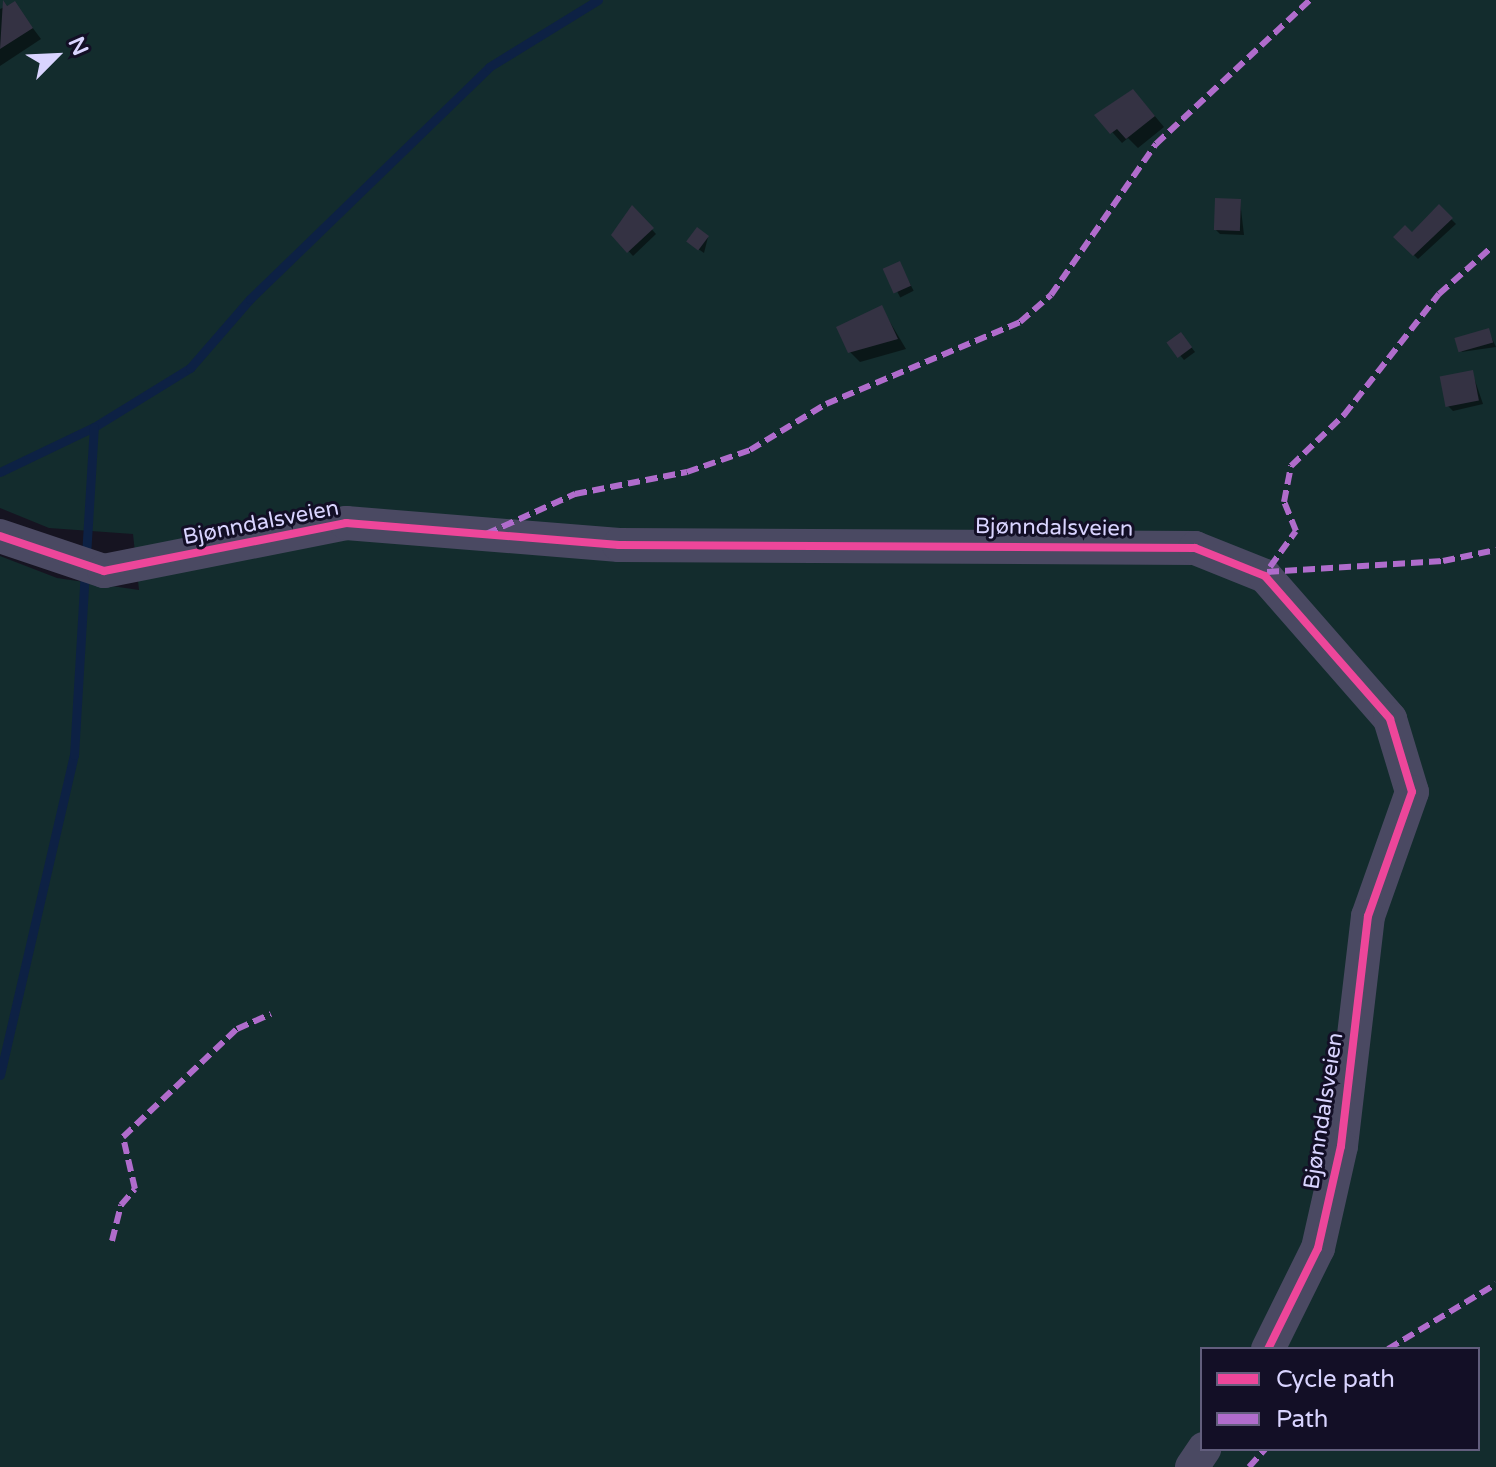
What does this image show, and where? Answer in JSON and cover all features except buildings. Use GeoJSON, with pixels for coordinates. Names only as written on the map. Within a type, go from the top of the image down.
{"type":"FeatureCollection","features":[{"type":"Feature","properties":{"kind":"street","name":"Bjønndalsveien"},"geometry":{"type":"LineString","coordinates":[[0,536],[104,571],[346,523],[619,545],[1195,548],[1265,576],[1390,719],[1412,792],[1368,916],[1341,1146],[1318,1248],[1269,1347]]}},
{"type":"Feature","properties":{"kind":"green space"},"geometry":{"type":"Polygon","coordinates":[[[0,0],[1496,0],[1496,1467],[0,1467],[0,556],[57,578],[139,590],[133,534],[49,528],[0,508],[0,0]]]}},
{"type":"Feature","properties":{"kind":"waterway"},"geometry":{"type":"LineString","coordinates":[[0,472],[94,427],[190,368],[250,299],[489,67],[598,0]]}},
{"type":"Feature","properties":{"kind":"waterway"},"geometry":{"type":"LineString","coordinates":[[86,556],[94,427]]}},
{"type":"Feature","properties":{"kind":"waterway"},"geometry":{"type":"LineString","coordinates":[[0,1075],[74,755],[85,571]]}},
{"type":"Feature","properties":{"kind":"marked path"},"geometry":{"type":"LineString","coordinates":[[486,534],[575,494],[687,472],[750,450],[826,404],[1020,322],[1051,295],[1156,144],[1310,0]]}},
{"type":"Feature","properties":{"kind":"marked path"},"geometry":{"type":"LineString","coordinates":[[1270,567],[1296,531],[1284,502],[1291,466],[1344,415],[1439,294],[1492,247]]}},
{"type":"Feature","properties":{"kind":"marked path"},"geometry":{"type":"LineString","coordinates":[[1267,572],[1443,561],[1496,550]]}},
{"type":"Feature","properties":{"kind":"marked path"},"geometry":{"type":"LineString","coordinates":[[112,1241],[121,1205],[135,1189],[123,1137],[237,1029],[271,1014]]}},
{"type":"Feature","properties":{"kind":"marked path"},"geometry":{"type":"LineString","coordinates":[[1391,1347],[1496,1284]]}},
{"type":"Feature","properties":{"kind":"marked path"},"geometry":{"type":"LineString","coordinates":[[1249,1467],[1263,1451]]}},
{"type":"Feature","properties":{"kind":"cycle path"},"geometry":{"type":"LineString","coordinates":[[0,536],[104,571],[346,523],[619,545],[1195,548],[1265,576],[1390,719],[1412,792],[1368,916],[1341,1146],[1318,1248],[1269,1347]]}}]}
